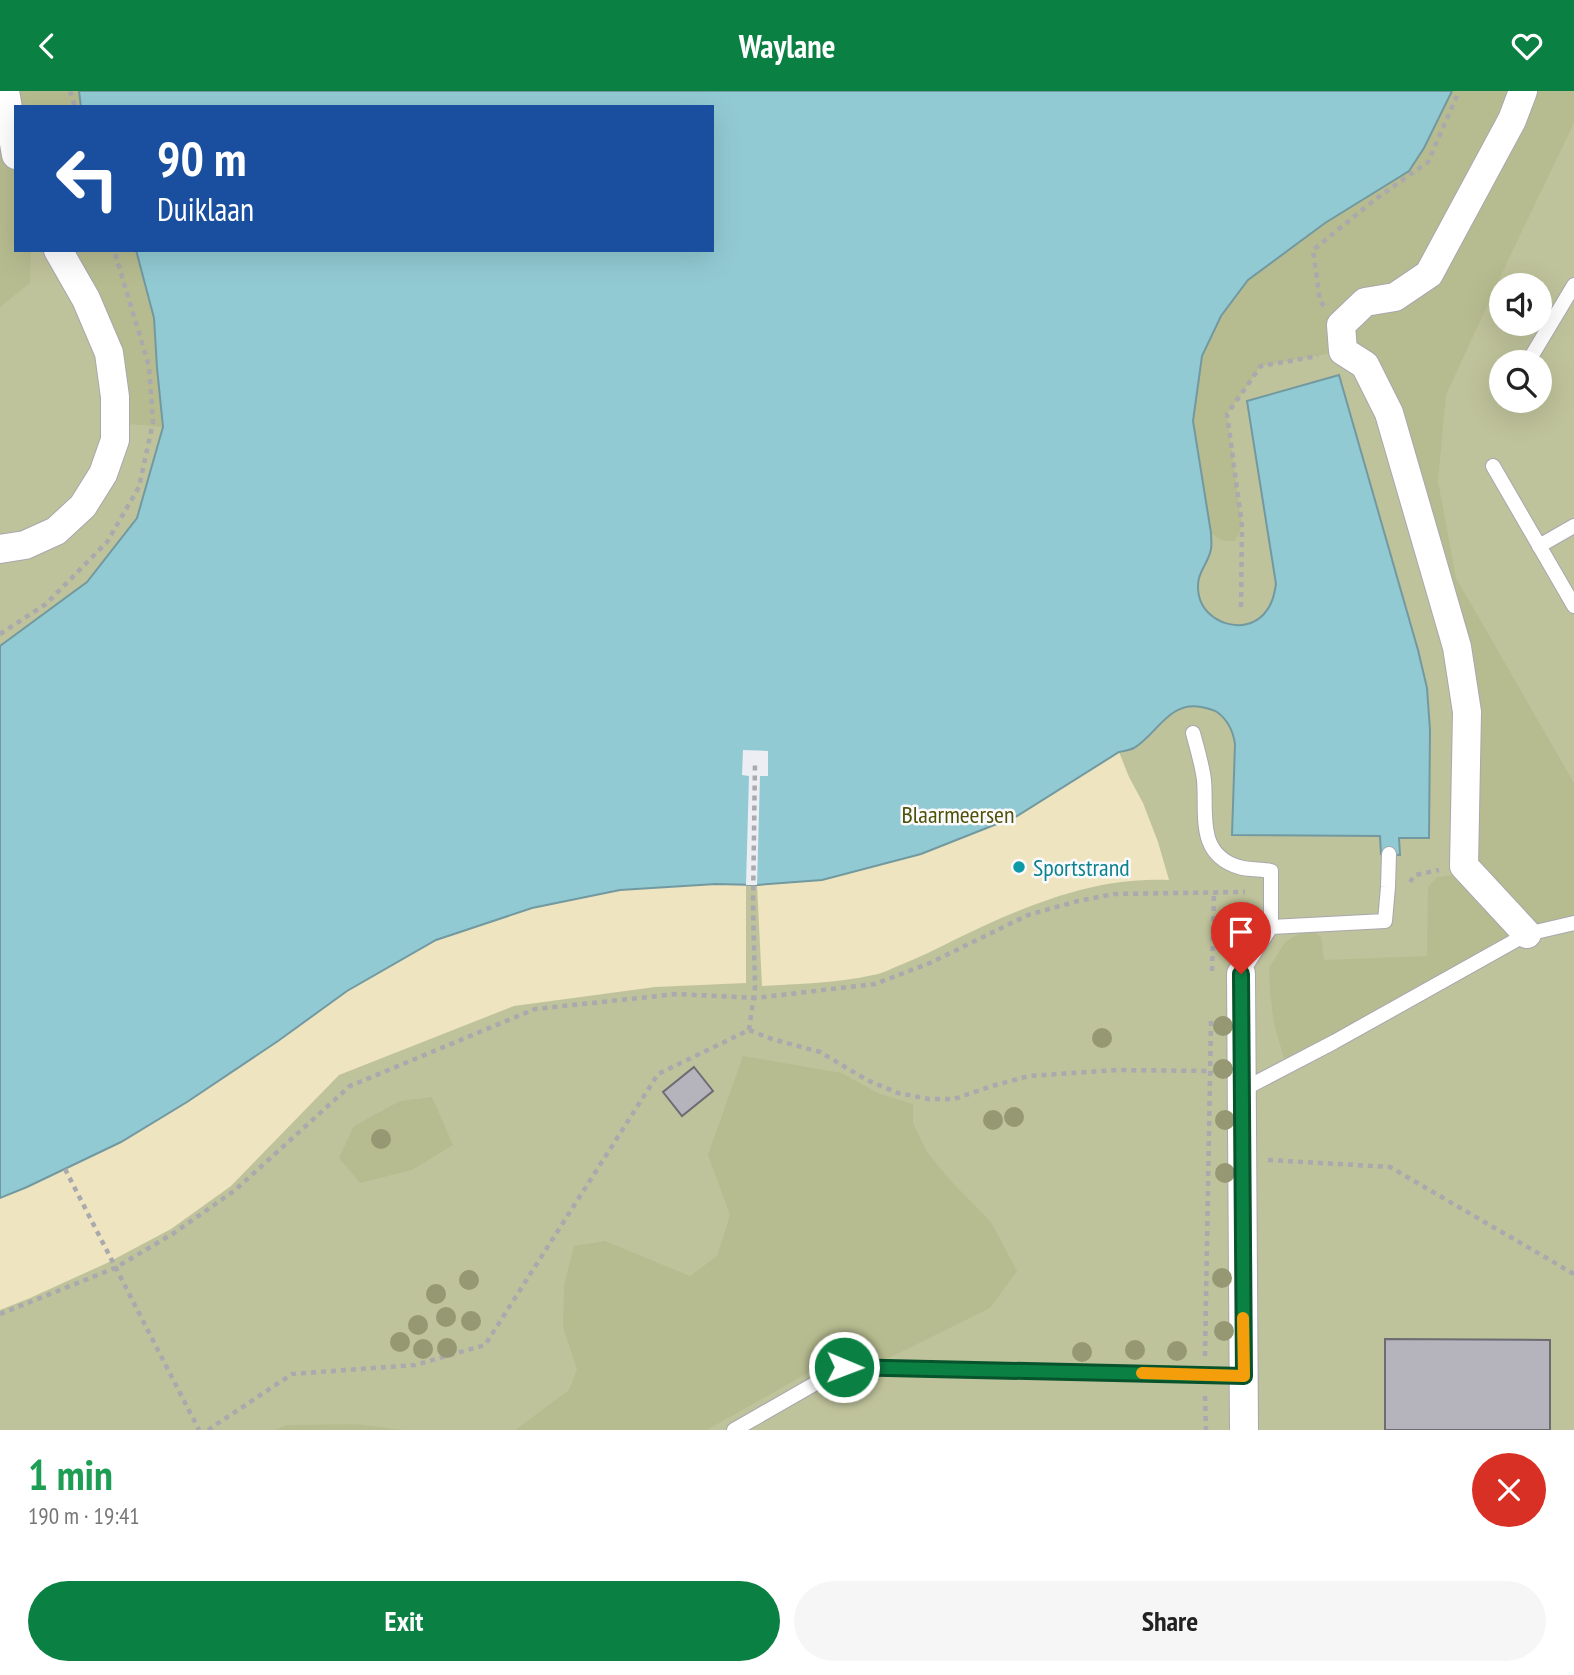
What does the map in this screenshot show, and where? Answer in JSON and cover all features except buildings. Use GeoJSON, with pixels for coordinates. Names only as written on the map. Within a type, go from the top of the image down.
{"type":"FeatureCollection","features":[{"type":"Feature","properties":{"kind":"street"},"geometry":{"type":"LineString","coordinates":[[5,91],[14,143]]}},
{"type":"Feature","properties":{"kind":"street"},"geometry":{"type":"LineString","coordinates":[[1523,91],[1512,120],[1429,274],[1395,297],[1365,302],[1342,338],[1365,365],[1389,413],[1457,647],[1467,712],[1464,866],[1527,934]]}},
{"type":"Feature","properties":{"kind":"street"},"geometry":{"type":"LineString","coordinates":[[0,549],[26,545],[56,531],[83,506],[103,474],[115,440],[115,397],[109,353],[86,299],[59,252]]}},
{"type":"Feature","properties":{"kind":"street"},"geometry":{"type":"LineString","coordinates":[[1241,974],[1244,1430]]}},
{"type":"Feature","properties":{"kind":"lane"},"geometry":{"type":"LineString","coordinates":[[1535,350],[1574,285]]}},
{"type":"Feature","properties":{"kind":"lane"},"geometry":{"type":"LineString","coordinates":[[1493,466],[1574,606]]}},
{"type":"Feature","properties":{"kind":"lane"},"geometry":{"type":"LineString","coordinates":[[1539,546],[1574,526]]}},
{"type":"Feature","properties":{"kind":"lane"},"geometry":{"type":"LineString","coordinates":[[1193,733],[1204,778],[1206,834],[1210,847],[1239,867],[1271,871],[1272,927],[1241,974]]}},
{"type":"Feature","properties":{"kind":"lane"},"geometry":{"type":"LineString","coordinates":[[1272,927],[1385,921],[1389,854]]}},
{"type":"Feature","properties":{"kind":"lane"},"geometry":{"type":"LineString","coordinates":[[1242,1090],[1335,1042],[1527,934],[1574,923]]}},
{"type":"Feature","properties":{"kind":"lane"},"geometry":{"type":"LineString","coordinates":[[734,1430],[844,1367],[1244,1376]]}},
{"type":"Feature","properties":{"kind":"path"},"geometry":{"type":"LineString","coordinates":[[1241,607],[1242,526],[1227,414],[1261,366],[1342,338],[1320,301],[1314,250],[1377,198],[1428,162],[1459,91]]}},
{"type":"Feature","properties":{"kind":"path"},"geometry":{"type":"LineString","coordinates":[[750,1030],[755,997],[755,762]]}},
{"type":"Feature","properties":{"kind":"path"},"geometry":{"type":"LineString","coordinates":[[1385,921],[1415,875],[1464,866]]}},
{"type":"Feature","properties":{"kind":"path"},"geometry":{"type":"LineString","coordinates":[[0,1314],[115,1268],[174,1233],[234,1191],[350,1086],[536,1009],[677,994],[755,997],[875,984],[930,963],[1028,915],[1078,901],[1114,894],[1270,891]]}},
{"type":"Feature","properties":{"kind":"path"},"geometry":{"type":"LineString","coordinates":[[1212,975],[1214,893]]}},
{"type":"Feature","properties":{"kind":"path"},"geometry":{"type":"LineString","coordinates":[[1206,1430],[1211,1016]]}},
{"type":"Feature","properties":{"kind":"path"},"geometry":{"type":"LineString","coordinates":[[208,1430],[292,1374],[415,1365],[485,1345],[658,1075],[750,1030],[820,1052],[867,1080],[898,1093],[929,1099],[954,1099],[1029,1076],[1117,1070],[1209,1071],[1242,1090]]}},
{"type":"Feature","properties":{"kind":"path"},"geometry":{"type":"LineString","coordinates":[[1242,1159],[1390,1167],[1574,1274]]}},
{"type":"Feature","properties":{"kind":"path"},"geometry":{"type":"LineString","coordinates":[[65,1169],[199,1430]]}},
{"type":"Feature","properties":{"kind":"green space","name":"Blaarmeersen"},"geometry":{"type":"Polygon","coordinates":[[[0,91],[1574,91],[1574,1430],[0,1430],[0,91]]]}},
{"type":"Feature","properties":{"kind":"green space"},"geometry":{"type":"Polygon","coordinates":[[[0,91],[79,91],[81,105],[14,105],[14,252],[31,252],[30,283],[0,307],[0,91]]]}},
{"type":"Feature","properties":{"kind":"green space"},"geometry":{"type":"Polygon","coordinates":[[[1452,91],[1574,91],[1574,123],[1502,273],[1489,273],[1489,302],[1446,395],[1438,481],[1456,578],[1574,783],[1574,923],[1527,934],[1464,866],[1467,712],[1389,413],[1343,351],[1261,366],[1227,414],[1242,526],[1235,541],[1222,540],[1211,533],[1193,421],[1202,356],[1221,316],[1248,280],[1424,148],[1452,91]]]}},
{"type":"Feature","properties":{"kind":"green space"},"geometry":{"type":"Polygon","coordinates":[[[74,252],[137,252],[154,318],[163,427],[129,424],[125,359],[74,252]]]}},
{"type":"Feature","properties":{"kind":"green space"},"geometry":{"type":"Polygon","coordinates":[[[1457,875],[1517,933],[1285,1062],[1274,1024],[1269,968],[1285,942],[1302,932],[1315,932],[1321,937],[1324,960],[1427,956],[1428,887],[1437,877],[1457,875]]]}},
{"type":"Feature","properties":{"kind":"green space"},"geometry":{"type":"Polygon","coordinates":[[[743,1056],[842,1073],[878,1093],[913,1104],[913,1123],[927,1152],[991,1222],[1017,1271],[990,1308],[885,1360],[838,1356],[707,1430],[515,1430],[569,1390],[577,1369],[563,1327],[564,1285],[574,1246],[605,1241],[690,1276],[717,1256],[730,1215],[708,1155],[743,1056]]]}},
{"type":"Feature","properties":{"kind":"green space"},"geometry":{"type":"Polygon","coordinates":[[[432,1097],[453,1145],[412,1170],[360,1183],[339,1158],[354,1126],[400,1101],[432,1097]]]}},
{"type":"Feature","properties":{"kind":"green space"},"geometry":{"type":"Polygon","coordinates":[[[355,1424],[404,1430],[275,1430],[286,1425],[355,1424]]]}},
{"type":"Feature","properties":{"kind":"sand","name":"Sportstrand"},"geometry":{"type":"Polygon","coordinates":[[[1119,752],[1143,803],[1169,880],[1113,883],[1059,896],[876,974],[832,981],[762,986],[757,885],[822,880],[1119,752]]]}},
{"type":"Feature","properties":{"kind":"sand"},"geometry":{"type":"Polygon","coordinates":[[[716,884],[746,885],[746,983],[655,987],[514,1006],[339,1075],[231,1186],[171,1229],[107,1263],[0,1310],[0,1198],[121,1142],[187,1102],[347,991],[436,940],[532,908],[620,890],[716,884]]]}},
{"type":"Feature","properties":{"kind":"water"},"geometry":{"type":"Polygon","coordinates":[[[79,91],[1452,91],[1424,148],[1409,171],[1325,223],[1248,280],[1221,316],[1202,356],[1193,421],[1211,533],[1209,555],[1198,581],[1199,596],[1209,613],[1217,619],[1236,625],[1246,624],[1256,621],[1267,611],[1276,584],[1247,401],[1339,375],[1427,688],[1430,730],[1429,838],[1399,838],[1400,855],[1381,854],[1380,836],[1232,835],[1233,734],[1227,722],[1217,712],[1190,706],[1164,720],[1134,748],[1119,752],[1017,816],[921,854],[822,880],[620,890],[532,908],[436,940],[347,991],[187,1102],[121,1142],[0,1198],[0,646],[87,582],[137,518],[163,427],[154,318],[137,252],[714,252],[714,105],[81,105],[79,91]]]}},
{"type":"Feature","properties":{"kind":"pier"},"geometry":{"type":"Polygon","coordinates":[[[743,750],[768,751],[768,776],[760,776],[757,885],[746,885],[749,776],[742,775],[743,750]]]}},
{"type":"Feature","properties":{"kind":"slow traffic"},"geometry":{"type":"LineString","coordinates":[[1142,1373],[1244,1376],[1243,1318]]}},
{"type":"Feature","properties":{"kind":"place","name":"Sportstrand"},"geometry":{"type":"Point","coordinates":[1019,867]}},
{"type":"Feature","properties":{"kind":"route"},"geometry":{"type":"LineString","coordinates":[[844,1367],[1244,1376],[1241,974]]}}]}
